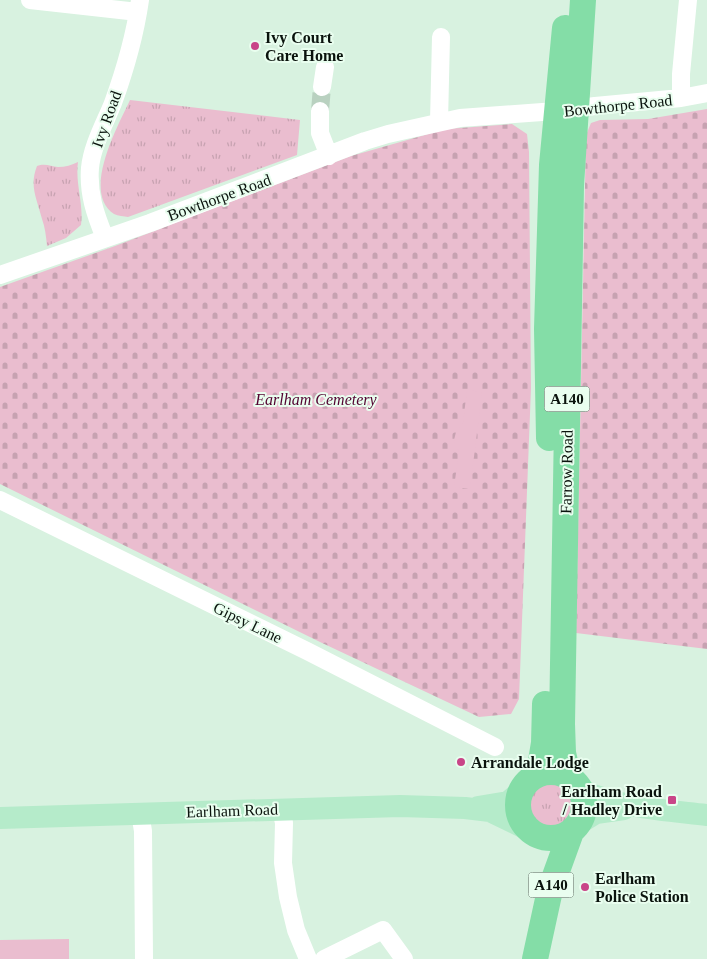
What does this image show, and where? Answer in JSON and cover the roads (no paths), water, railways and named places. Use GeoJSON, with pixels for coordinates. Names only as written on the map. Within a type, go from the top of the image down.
{"type":"FeatureCollection","features":[{"type":"Feature","properties":{"kind":"highway","name":"A140"},"geometry":{"type":"LineString","coordinates":[[566,110],[569,0]]}},
{"type":"Feature","properties":{"kind":"highway","name":"A140"},"geometry":{"type":"LineString","coordinates":[[566,110],[583,0]]}},
{"type":"Feature","properties":{"kind":"highway","name":"Farrow Road"},"geometry":{"type":"LineString","coordinates":[[539,773],[544,742],[545,712],[549,491],[547,330],[552,165],[566,110]]}},
{"type":"Feature","properties":{"kind":"highway","name":"Farrow Road"},"geometry":{"type":"LineString","coordinates":[[566,110],[571,186],[562,753],[575,783]]}},
{"type":"Feature","properties":{"kind":"highway"},"geometry":{"type":"LineString","coordinates":[[520,792],[525,783],[539,773],[549,771],[559,772],[575,783]]}},
{"type":"Feature","properties":{"kind":"highway","name":"A140"},"geometry":{"type":"LineString","coordinates":[[536,949],[550,890],[583,810],[575,783]]}},
{"type":"Feature","properties":{"kind":"highway","name":"A140"},"geometry":{"type":"LineString","coordinates":[[520,792],[517,806],[520,819],[533,833],[543,858],[536,949]]}},
{"type":"Feature","properties":{"kind":"highway"},"geometry":{"type":"LineString","coordinates":[[533,833],[549,838],[560,837],[575,827]]}},
{"type":"Feature","properties":{"kind":"main road"},"geometry":{"type":"LineString","coordinates":[[575,783],[598,797],[638,808],[707,815]]}},
{"type":"Feature","properties":{"kind":"main road","name":"Earlham Road"},"geometry":{"type":"LineString","coordinates":[[465,808],[508,802],[520,792]]}},
{"type":"Feature","properties":{"kind":"main road","name":"Earlham Road"},"geometry":{"type":"LineString","coordinates":[[0,818],[400,806],[465,808],[490,812],[533,833]]}},
{"type":"Feature","properties":{"kind":"main road"},"geometry":{"type":"LineString","coordinates":[[575,827],[596,813],[638,808]]}},
{"type":"Feature","properties":{"kind":"street"},"geometry":{"type":"LineString","coordinates":[[30,0],[139,6]]}},
{"type":"Feature","properties":{"kind":"street"},"geometry":{"type":"LineString","coordinates":[[681,98],[681,74],[688,0]]}},
{"type":"Feature","properties":{"kind":"street","name":"Ivy Road"},"geometry":{"type":"LineString","coordinates":[[105,238],[92,202],[90,166],[129,52],[139,6]]}},
{"type":"Feature","properties":{"kind":"street"},"geometry":{"type":"LineString","coordinates":[[439,122],[441,37]]}},
{"type":"Feature","properties":{"kind":"street"},"geometry":{"type":"LineString","coordinates":[[322,87],[325,67]]}},
{"type":"Feature","properties":{"kind":"street","name":"Bowthorpe Road"},"geometry":{"type":"LineString","coordinates":[[0,275],[150,223],[365,142],[439,122],[460,118],[566,110],[707,94]]}},
{"type":"Feature","properties":{"kind":"street"},"geometry":{"type":"LineString","coordinates":[[320,111],[320,132],[328,156]]}},
{"type":"Feature","properties":{"kind":"street","name":"Gipsy Lane"},"geometry":{"type":"LineString","coordinates":[[0,500],[307,651],[495,747]]}},
{"type":"Feature","properties":{"kind":"street"},"geometry":{"type":"LineString","coordinates":[[282,809],[284,863],[288,897],[296,930],[308,959]]}},
{"type":"Feature","properties":{"kind":"street"},"geometry":{"type":"LineString","coordinates":[[140,813],[143,831],[144,959]]}},
{"type":"Feature","properties":{"kind":"street"},"geometry":{"type":"LineString","coordinates":[[324,959],[383,930],[404,959]]}},
{"type":"Feature","properties":{"kind":"tunnel"},"geometry":{"type":"LineString","coordinates":[[320,111],[322,87]]}},
{"type":"Feature","properties":{"kind":"place","name":"Ivy Court Care Home"},"geometry":{"type":"Point","coordinates":[255,46]}},
{"type":"Feature","properties":{"kind":"place","name":"Arrandale Lodge"},"geometry":{"type":"Point","coordinates":[461,762]}},
{"type":"Feature","properties":{"kind":"place","name":"Earlham Road / Hadley Drive"},"geometry":{"type":"Point","coordinates":[672,800]}},
{"type":"Feature","properties":{"kind":"place","name":"Earlham Police Station"},"geometry":{"type":"Point","coordinates":[585,887]}},
{"type":"Feature","properties":{"kind":"park label","name":"Earlham Cemetery"},"geometry":{"type":"Point","coordinates":[316,399]}}]}
